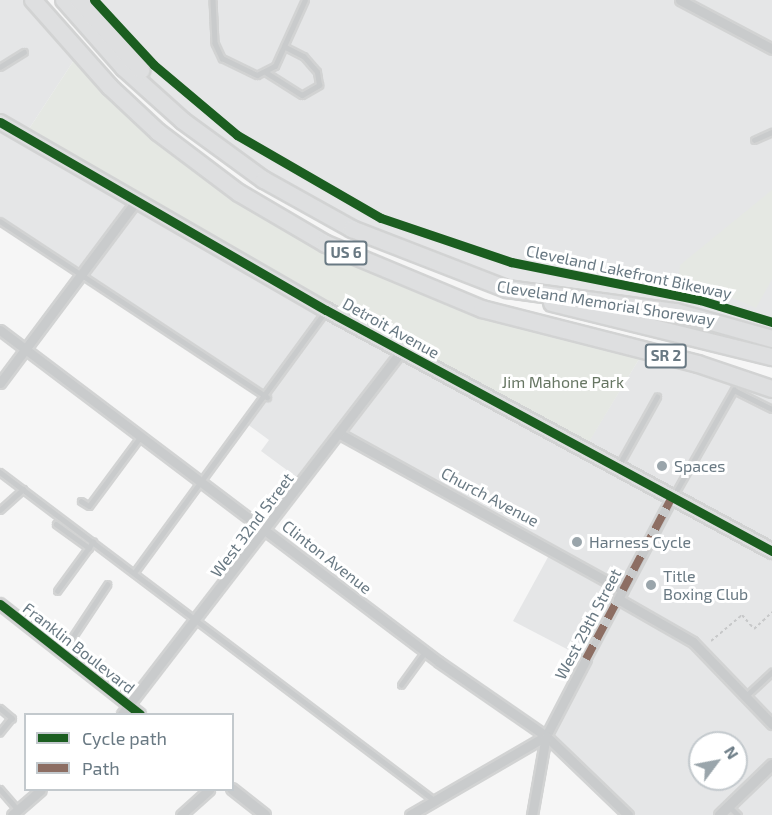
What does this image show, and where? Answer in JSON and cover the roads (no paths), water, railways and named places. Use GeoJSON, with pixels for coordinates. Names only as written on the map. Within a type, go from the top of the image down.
{"type":"FeatureCollection","features":[{"type":"Feature","properties":{"kind":"highway"},"geometry":{"type":"LineString","coordinates":[[25,0],[57,29]]}},
{"type":"Feature","properties":{"kind":"highway","name":"Cleveland Memorial Shoreway"},"geometry":{"type":"LineString","coordinates":[[33,0],[57,29],[150,125],[273,214],[399,277],[558,329],[698,364],[772,389]]}},
{"type":"Feature","properties":{"kind":"highway","name":"Cleveland Memorial Shoreway"},"geometry":{"type":"LineString","coordinates":[[64,0],[124,68],[183,122],[247,169],[333,219],[425,261],[507,289],[676,312],[772,339]]}},
{"type":"Feature","properties":{"kind":"highway"},"geometry":{"type":"LineString","coordinates":[[79,0],[183,122]]}},
{"type":"Feature","properties":{"kind":"highway","name":"US 6"},"geometry":{"type":"LineString","coordinates":[[507,289],[772,357]]}},
{"type":"Feature","properties":{"kind":"highway","name":"US 6"},"geometry":{"type":"LineString","coordinates":[[558,329],[629,331],[772,367]]}},
{"type":"Feature","properties":{"kind":"main road","name":"Detroit Avenue"},"geometry":{"type":"LineString","coordinates":[[0,122],[326,310],[772,551]]}},
{"type":"Feature","properties":{"kind":"street"},"geometry":{"type":"LineString","coordinates":[[680,0],[772,49]]}},
{"type":"Feature","properties":{"kind":"street"},"geometry":{"type":"LineString","coordinates":[[0,383],[136,201]]}},
{"type":"Feature","properties":{"kind":"street","name":"Clinton Avenue"},"geometry":{"type":"LineString","coordinates":[[0,330],[267,529],[425,652],[546,736],[628,815]]}},
{"type":"Feature","properties":{"kind":"street","name":"West 32nd Street"},"geometry":{"type":"LineString","coordinates":[[131,712],[197,621],[402,351]]}},
{"type":"Feature","properties":{"kind":"street","name":"Church Avenue"},"geometry":{"type":"LineString","coordinates":[[340,434],[623,590]]}},
{"type":"Feature","properties":{"kind":"street","name":"West 29th Street"},"geometry":{"type":"LineString","coordinates":[[532,815],[546,736],[672,497]]}},
{"type":"Feature","properties":{"kind":"street"},"geometry":{"type":"LineString","coordinates":[[618,599],[693,642],[772,724]]}},
{"type":"Feature","properties":{"kind":"street","name":"Franklin Boulevard"},"geometry":{"type":"LineString","coordinates":[[0,604],[131,712]]}},
{"type":"Feature","properties":{"kind":"street"},"geometry":{"type":"LineString","coordinates":[[410,815],[546,736]]}},
{"type":"Feature","properties":{"kind":"street"},"geometry":{"type":"LineString","coordinates":[[720,815],[772,765]]}},
{"type":"Feature","properties":{"kind":"street"},"geometry":{"type":"LineString","coordinates":[[15,812],[38,791]]}},
{"type":"Feature","properties":{"kind":"street"},"geometry":{"type":"LineString","coordinates":[[181,815],[207,791]]}},
{"type":"Feature","properties":{"kind":"street"},"geometry":{"type":"LineString","coordinates":[[234,791],[265,815]]}},
{"type":"Feature","properties":{"kind":"lane"},"geometry":{"type":"LineString","coordinates":[[213,0],[215,43],[222,58],[238,70],[267,73],[281,86],[302,94],[319,85],[317,72],[304,57],[284,47]]}},
{"type":"Feature","properties":{"kind":"lane"},"geometry":{"type":"LineString","coordinates":[[267,73],[284,47],[305,0]]}},
{"type":"Feature","properties":{"kind":"lane"},"geometry":{"type":"LineString","coordinates":[[0,67],[24,52]]}},
{"type":"Feature","properties":{"kind":"lane"},"geometry":{"type":"LineString","coordinates":[[754,140],[772,132]]}},
{"type":"Feature","properties":{"kind":"lane"},"geometry":{"type":"LineString","coordinates":[[0,221],[267,397]]}},
{"type":"Feature","properties":{"kind":"lane"},"geometry":{"type":"LineString","coordinates":[[134,573],[267,397],[326,310]]}},
{"type":"Feature","properties":{"kind":"lane","name":"West 29th Street"},"geometry":{"type":"LineString","coordinates":[[672,497],[734,390],[772,409]]}},
{"type":"Feature","properties":{"kind":"lane"},"geometry":{"type":"LineString","coordinates":[[617,467],[657,397]]}},
{"type":"Feature","properties":{"kind":"lane"},"geometry":{"type":"LineString","coordinates":[[81,501],[89,506],[141,436]]}},
{"type":"Feature","properties":{"kind":"lane"},"geometry":{"type":"LineString","coordinates":[[0,472],[434,800]]}},
{"type":"Feature","properties":{"kind":"lane"},"geometry":{"type":"LineString","coordinates":[[0,510],[23,489]]}},
{"type":"Feature","properties":{"kind":"lane"},"geometry":{"type":"LineString","coordinates":[[56,524],[89,548]]}},
{"type":"Feature","properties":{"kind":"lane"},"geometry":{"type":"LineString","coordinates":[[57,591],[93,543]]}},
{"type":"Feature","properties":{"kind":"lane"},"geometry":{"type":"LineString","coordinates":[[62,654],[107,585]]}},
{"type":"Feature","properties":{"kind":"lane"},"geometry":{"type":"LineString","coordinates":[[401,685],[425,652]]}},
{"type":"Feature","properties":{"kind":"lane"},"geometry":{"type":"LineString","coordinates":[[746,697],[772,672]]}},
{"type":"Feature","properties":{"kind":"lane"},"geometry":{"type":"LineString","coordinates":[[0,708],[12,718],[0,733]]}},
{"type":"Feature","properties":{"kind":"lane"},"geometry":{"type":"LineString","coordinates":[[0,789],[15,812]]}},
{"type":"Feature","properties":{"kind":"lane"},"geometry":{"type":"LineString","coordinates":[[729,806],[738,815]]}},
{"type":"Feature","properties":{"kind":"place","name":"Spaces"},"geometry":{"type":"Point","coordinates":[662,466]}},
{"type":"Feature","properties":{"kind":"place","name":"Harness Cycle"},"geometry":{"type":"Point","coordinates":[577,542]}},
{"type":"Feature","properties":{"kind":"place","name":"Title Boxing Club"},"geometry":{"type":"Point","coordinates":[651,585]}},
{"type":"Feature","properties":{"kind":"park label","name":"Jim Mahone Park"},"geometry":{"type":"Point","coordinates":[563,382]}}]}
